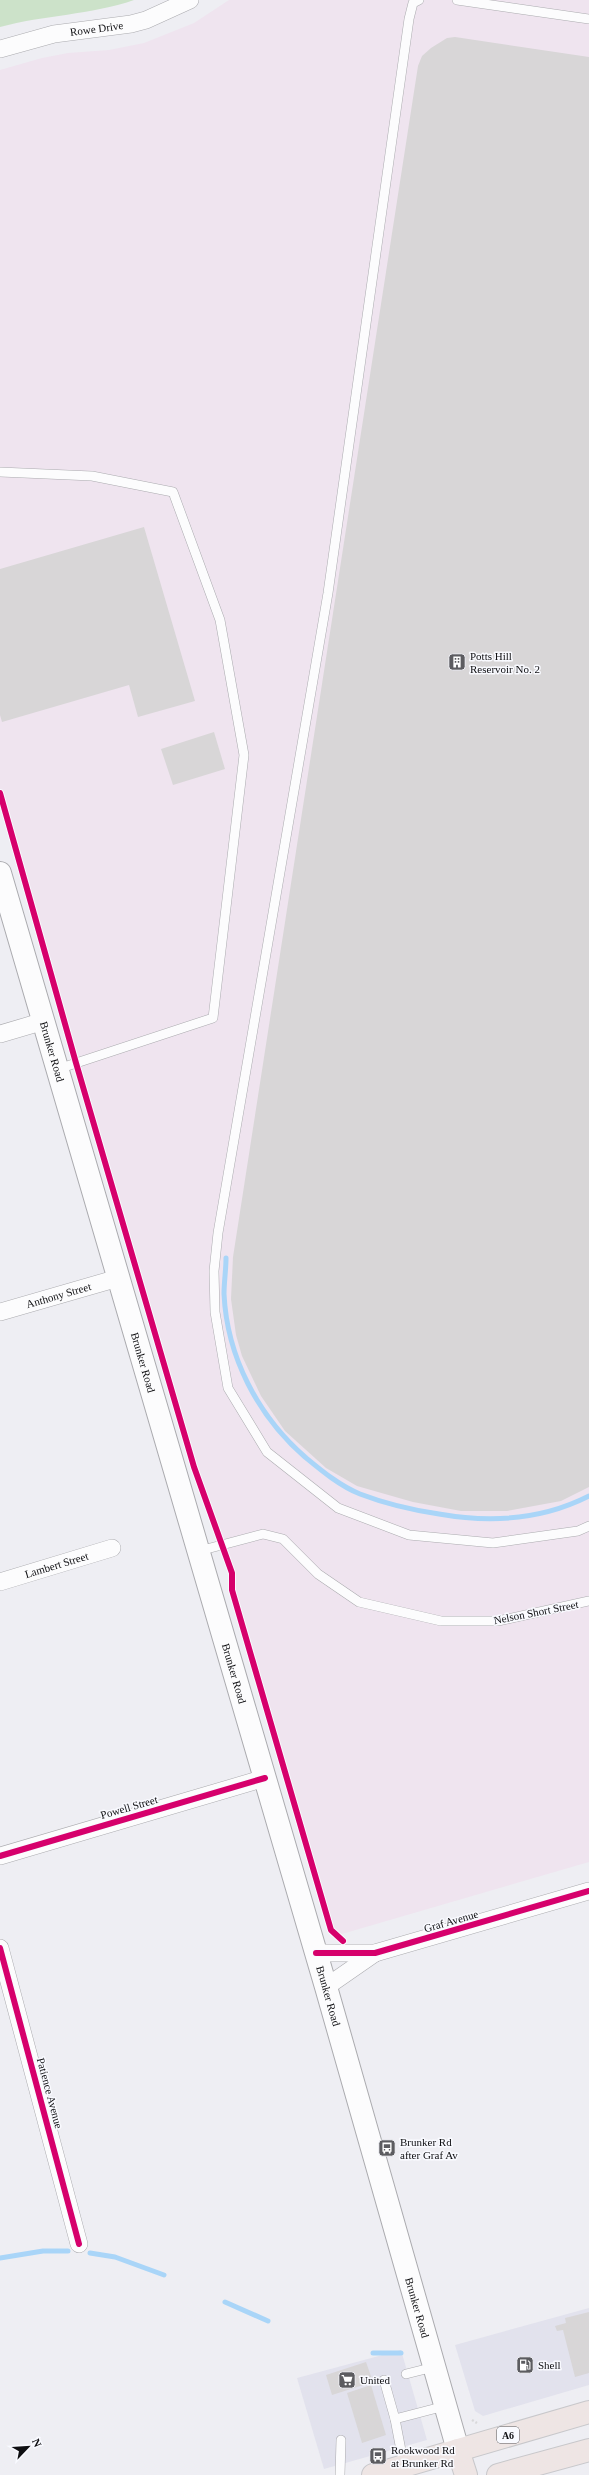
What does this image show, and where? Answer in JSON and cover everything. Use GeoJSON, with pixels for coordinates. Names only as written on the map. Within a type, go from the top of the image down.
{"type":"FeatureCollection","features":[{"type":"Feature","properties":{"kind":"highway","name":"A6"},"geometry":{"type":"LineString","coordinates":[[372,2475],[589,2412]]}},
{"type":"Feature","properties":{"kind":"highway","name":"Brunker Road"},"geometry":{"type":"LineString","coordinates":[[458,2450],[466,2475]]}},
{"type":"Feature","properties":{"kind":"highway"},"geometry":{"type":"LineString","coordinates":[[498,2475],[589,2450]]}},
{"type":"Feature","properties":{"kind":"highway"},"geometry":{"type":"LineString","coordinates":[[534,2475],[554,2459]]}},
{"type":"Feature","properties":{"kind":"main road","name":"Brunker Road"},"geometry":{"type":"LineString","coordinates":[[0,873],[326,1987],[458,2450]]}},
{"type":"Feature","properties":{"kind":"street","name":"Rowe Drive"},"geometry":{"type":"LineString","coordinates":[[0,49],[54,34],[136,22],[190,0]]}},
{"type":"Feature","properties":{"kind":"street"},"geometry":{"type":"LineString","coordinates":[[0,1034],[44,1021]]}},
{"type":"Feature","properties":{"kind":"street","name":"Anthony Street"},"geometry":{"type":"LineString","coordinates":[[0,1312],[118,1278]]}},
{"type":"Feature","properties":{"kind":"street","name":"Lambert Street"},"geometry":{"type":"LineString","coordinates":[[0,1582],[112,1548]]}},
{"type":"Feature","properties":{"kind":"street","name":"Powell Street"},"geometry":{"type":"LineString","coordinates":[[0,1856],[265,1778]]}},
{"type":"Feature","properties":{"kind":"street","name":"Graf Avenue"},"geometry":{"type":"LineString","coordinates":[[316,1953],[375,1953],[589,1891]]}},
{"type":"Feature","properties":{"kind":"street","name":"Patience Avenue"},"geometry":{"type":"LineString","coordinates":[[0,1948],[79,2244]]}},
{"type":"Feature","properties":{"kind":"street","name":"Graf Avenue"},"geometry":{"type":"LineString","coordinates":[[326,1987],[375,1953]]}},
{"type":"Feature","properties":{"kind":"lane"},"geometry":{"type":"LineString","coordinates":[[419,0],[413,3],[409,19],[328,593],[218,1233],[214,1271],[215,1312],[228,1388],[267,1452],[338,1508],[409,1535],[493,1543],[578,1531],[589,1526]]}},
{"type":"Feature","properties":{"kind":"lane"},"geometry":{"type":"LineString","coordinates":[[458,0],[589,19]]}},
{"type":"Feature","properties":{"kind":"lane"},"geometry":{"type":"LineString","coordinates":[[0,472],[92,476],[173,492],[220,620],[244,756],[213,1018],[57,1069]]}},
{"type":"Feature","properties":{"kind":"lane","name":"Nelson Short Street"},"geometry":{"type":"LineString","coordinates":[[199,1551],[263,1534],[283,1539],[318,1574],[359,1602],[441,1621],[498,1622],[589,1601]]}},
{"type":"Feature","properties":{"kind":"lane"},"geometry":{"type":"LineString","coordinates":[[406,2374],[434,2367]]}},
{"type":"Feature","properties":{"kind":"lane"},"geometry":{"type":"LineString","coordinates":[[384,2380],[395,2419],[404,2466]]}},
{"type":"Feature","properties":{"kind":"lane"},"geometry":{"type":"LineString","coordinates":[[395,2419],[445,2406]]}},
{"type":"Feature","properties":{"kind":"lane"},"geometry":{"type":"LineString","coordinates":[[340,2475],[341,2440]]}},
{"type":"Feature","properties":{"kind":"path"},"geometry":{"type":"LineString","coordinates":[[472,2420],[477,2424]]}},
{"type":"Feature","properties":{"kind":"shaded area"},"geometry":{"type":"Polygon","coordinates":[[[229,0],[589,0],[589,1862],[335,1936],[0,790],[0,70],[42,58],[68,53],[109,50],[144,43],[194,23],[229,0]]]}},
{"type":"Feature","properties":{"kind":"shaded area","name":"Shell"},"geometry":{"type":"Polygon","coordinates":[[[589,2308],[589,2385],[483,2416],[475,2411],[455,2345],[589,2308]]]}},
{"type":"Feature","properties":{"kind":"shaded area"},"geometry":{"type":"Polygon","coordinates":[[[401,2350],[427,2440],[324,2469],[297,2378],[401,2350]]]}},
{"type":"Feature","properties":{"kind":"green space"},"geometry":{"type":"Polygon","coordinates":[[[0,0],[134,0],[101,9],[0,27],[0,0]]]}},
{"type":"Feature","properties":{"kind":"building","name":"Potts Hill Reservoir No. 2"},"geometry":{"type":"Polygon","coordinates":[[[455,37],[589,57],[589,1487],[561,1501],[507,1511],[461,1511],[413,1502],[357,1486],[326,1468],[285,1431],[261,1396],[242,1356],[236,1335],[231,1299],[233,1257],[418,66],[422,56],[431,48],[447,38],[455,37]]]}},
{"type":"Feature","properties":{"kind":"building"},"geometry":{"type":"Polygon","coordinates":[[[144,527],[195,701],[138,717],[129,685],[2,722],[0,715],[0,569],[144,527]]]}},
{"type":"Feature","properties":{"kind":"building"},"geometry":{"type":"Polygon","coordinates":[[[214,732],[225,769],[173,785],[161,749],[214,732]]]}},
{"type":"Feature","properties":{"kind":"building"},"geometry":{"type":"Polygon","coordinates":[[[589,2312],[589,2373],[575,2377],[563,2330],[557,2331],[555,2326],[566,2323],[565,2318],[589,2312]]]}},
{"type":"Feature","properties":{"kind":"building"},"geometry":{"type":"Polygon","coordinates":[[[366,2362],[373,2382],[332,2395],[326,2375],[366,2362]]]}},
{"type":"Feature","properties":{"kind":"building"},"geometry":{"type":"Polygon","coordinates":[[[371,2385],[386,2435],[362,2443],[347,2393],[371,2385]]]}},
{"type":"Feature","properties":{"kind":"waterway"},"geometry":{"type":"LineString","coordinates":[[226,1258],[224,1294],[226,1317],[231,1340],[248,1384],[273,1423],[288,1441],[305,1457],[338,1482],[353,1491],[380,1501],[419,1511],[458,1517],[496,1519],[534,1515],[571,1504],[589,1496]]}},
{"type":"Feature","properties":{"kind":"waterway"},"geometry":{"type":"LineString","coordinates":[[0,2258],[43,2251],[68,2251]]}},
{"type":"Feature","properties":{"kind":"waterway"},"geometry":{"type":"LineString","coordinates":[[90,2253],[115,2257],[164,2275]]}},
{"type":"Feature","properties":{"kind":"waterway"},"geometry":{"type":"LineString","coordinates":[[225,2302],[268,2321]]}},
{"type":"Feature","properties":{"kind":"waterway"},"geometry":{"type":"LineString","coordinates":[[373,2353],[401,2353]]}},
{"type":"Feature","properties":{"kind":"cycle path"},"geometry":{"type":"LineString","coordinates":[[0,793],[76,1063],[194,1467],[232,1573],[232,1590],[331,1930],[343,1941]]}},
{"type":"Feature","properties":{"kind":"cycle path"},"geometry":{"type":"LineString","coordinates":[[0,1856],[265,1778]]}},
{"type":"Feature","properties":{"kind":"cycle path"},"geometry":{"type":"LineString","coordinates":[[316,1953],[375,1953],[589,1891]]}},
{"type":"Feature","properties":{"kind":"cycle path"},"geometry":{"type":"LineString","coordinates":[[0,1948],[79,2244]]}},
{"type":"Feature","properties":{"kind":"place","name":"Potts Hill Reservoir No. 2"},"geometry":{"type":"Point","coordinates":[457,662]}},
{"type":"Feature","properties":{"kind":"place","name":"Brunker Rd after Graf Av"},"geometry":{"type":"Point","coordinates":[387,2148]}},
{"type":"Feature","properties":{"kind":"place","name":"Shell"},"geometry":{"type":"Point","coordinates":[525,2365]}},
{"type":"Feature","properties":{"kind":"place","name":"United"},"geometry":{"type":"Point","coordinates":[347,2380]}},
{"type":"Feature","properties":{"kind":"place","name":"Rookwood Rd at Brunker Rd"},"geometry":{"type":"Point","coordinates":[378,2456]}}]}
